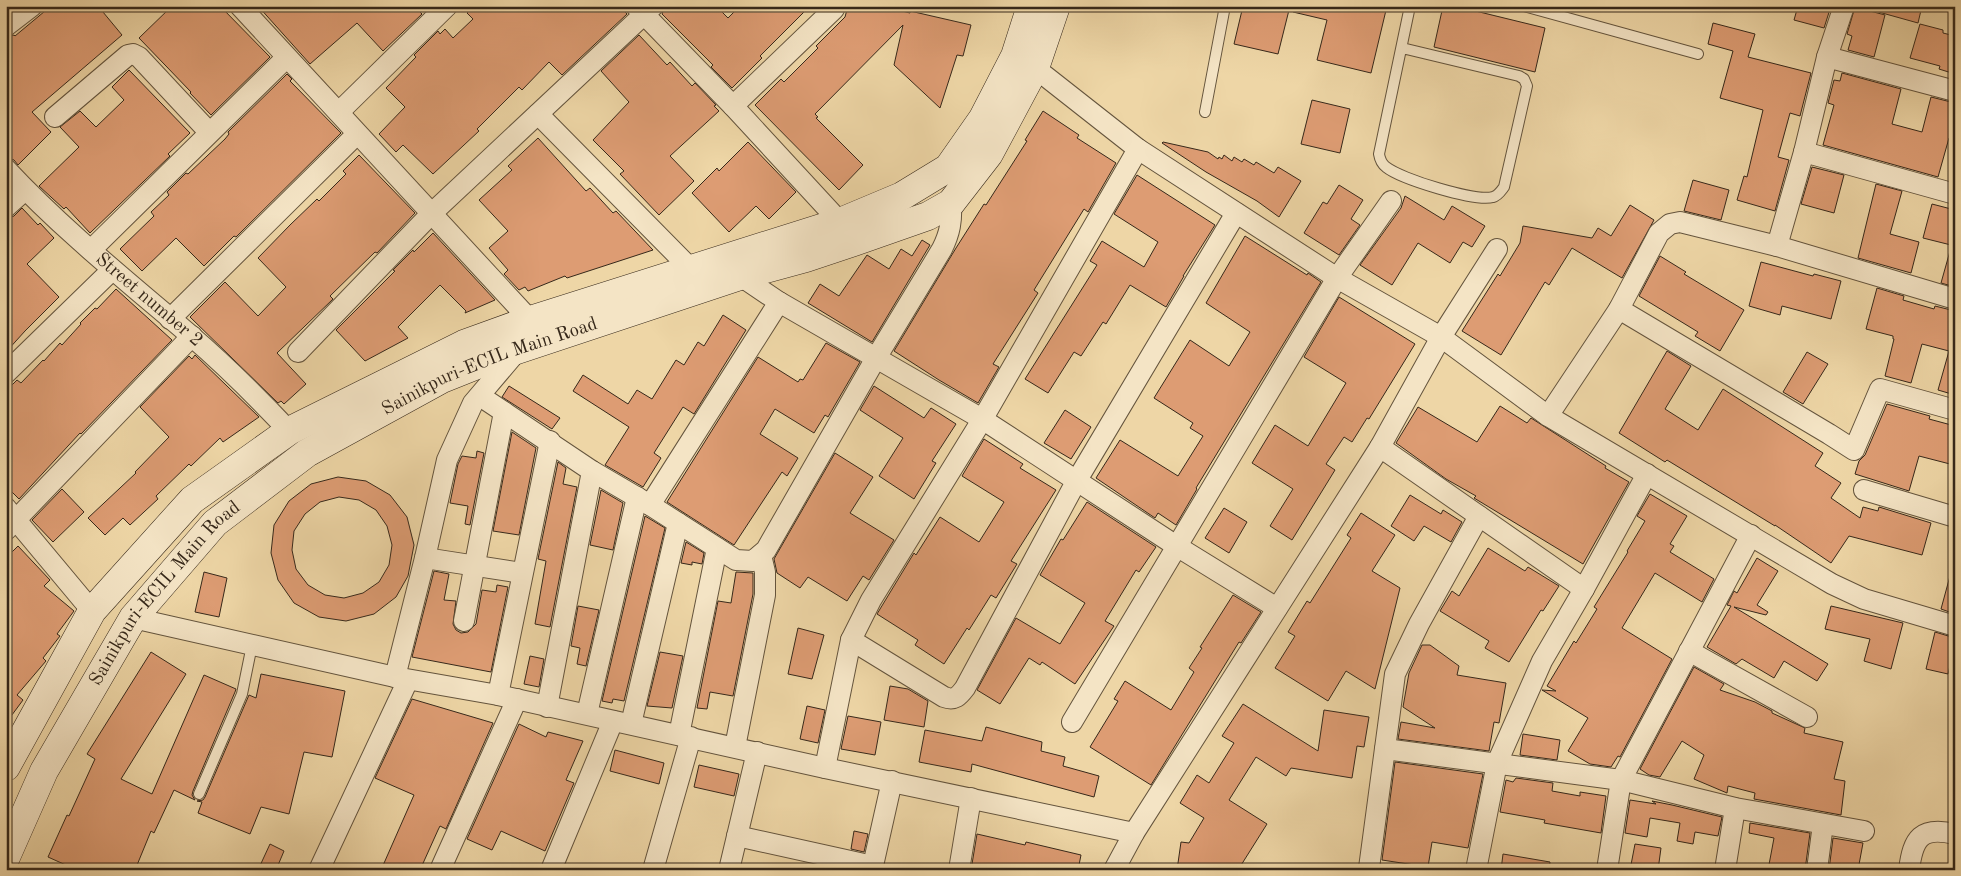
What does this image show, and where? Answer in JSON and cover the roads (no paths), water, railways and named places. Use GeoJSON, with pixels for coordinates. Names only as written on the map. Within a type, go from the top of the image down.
{"type":"FeatureCollection","features":[{"type":"Feature","properties":{"kind":"main road","name":"Sainikpuri-ECIL Main Road"},"geometry":{"type":"LineString","coordinates":[[6,857],[44,771],[133,618],[215,523],[307,453],[442,379],[730,268],[902,196],[948,168],[983,118],[1015,56],[1031,6]]}},
{"type":"Feature","properties":{"kind":"main road","name":"Sainikpuri-ECIL Main Road"},"geometry":{"type":"LineString","coordinates":[[6,767],[92,611],[192,500],[289,432],[464,344],[530,320],[691,269],[730,268],[806,258],[928,216],[951,203],[989,154],[1036,68],[1056,6]]}},
{"type":"Feature","properties":{"kind":"street"},"geometry":{"type":"LineString","coordinates":[[6,26],[32,6]]}},
{"type":"Feature","properties":{"kind":"street"},"geometry":{"type":"LineString","coordinates":[[240,6],[286,58],[339,112],[430,214],[530,320]]}},
{"type":"Feature","properties":{"kind":"street"},"geometry":{"type":"LineString","coordinates":[[733,106],[835,6]]}},
{"type":"Feature","properties":{"kind":"street"},"geometry":{"type":"LineString","coordinates":[[1777,246],[1804,152],[1827,57],[1844,6]]}},
{"type":"Feature","properties":{"kind":"street"},"geometry":{"type":"LineString","coordinates":[[339,112],[440,9]]}},
{"type":"Feature","properties":{"kind":"street"},"geometry":{"type":"LineString","coordinates":[[298,352],[430,214],[538,114],[644,9],[840,222]]}},
{"type":"Feature","properties":{"kind":"street"},"geometry":{"type":"LineString","coordinates":[[54,118],[128,55],[133,54],[139,57],[209,132]]}},
{"type":"Feature","properties":{"kind":"street"},"geometry":{"type":"LineString","coordinates":[[1827,57],[1955,91]]}},
{"type":"Feature","properties":{"kind":"street"},"geometry":{"type":"LineString","coordinates":[[91,250],[286,58]]}},
{"type":"Feature","properties":{"kind":"street"},"geometry":{"type":"LineString","coordinates":[[1036,68],[1138,149],[1337,278],[1441,337],[1548,416],[1832,584],[1864,599],[1955,626]]}},
{"type":"Feature","properties":{"kind":"street"},"geometry":{"type":"LineString","coordinates":[[538,114],[691,269]]}},
{"type":"Feature","properties":{"kind":"street"},"geometry":{"type":"LineString","coordinates":[[170,319],[357,134]]}},
{"type":"Feature","properties":{"kind":"street"},"geometry":{"type":"LineString","coordinates":[[825,768],[851,640],[871,600],[982,420],[1138,149]]}},
{"type":"Feature","properties":{"kind":"street"},"geometry":{"type":"LineString","coordinates":[[1804,152],[1955,194]]}},
{"type":"Feature","properties":{"kind":"street","name":"Street number 2"},"geometry":{"type":"LineString","coordinates":[[6,170],[25,190],[112,270],[192,336],[269,410],[289,432]]}},
{"type":"Feature","properties":{"kind":"street"},"geometry":{"type":"LineString","coordinates":[[6,208],[25,190]]}},
{"type":"Feature","properties":{"kind":"street"},"geometry":{"type":"LineString","coordinates":[[1072,722],[1337,278],[1391,201]]}},
{"type":"Feature","properties":{"kind":"street"},"geometry":{"type":"LineString","coordinates":[[480,396],[550,441],[592,471],[678,522],[716,548],[736,560],[753,561],[766,550],[876,358],[949,236],[952,221],[951,203]]}},
{"type":"Feature","properties":{"kind":"street"},"geometry":{"type":"LineString","coordinates":[[851,640],[944,697],[950,700],[957,698],[966,688],[1077,480],[1236,213]]}},
{"type":"Feature","properties":{"kind":"street"},"geometry":{"type":"LineString","coordinates":[[1548,416],[1619,309],[1659,232],[1670,224],[1680,222],[1777,246],[1955,299]]}},
{"type":"Feature","properties":{"kind":"street"},"geometry":{"type":"LineString","coordinates":[[1114,870],[1134,834],[1380,447],[1441,337],[1496,249]]}},
{"type":"Feature","properties":{"kind":"street"},"geometry":{"type":"LineString","coordinates":[[730,268],[779,302],[982,420],[1178,547],[1277,608]]}},
{"type":"Feature","properties":{"kind":"street"},"geometry":{"type":"LineString","coordinates":[[6,373],[112,270]]}},
{"type":"Feature","properties":{"kind":"street"},"geometry":{"type":"LineString","coordinates":[[587,714],[644,501],[779,302]]}},
{"type":"Feature","properties":{"kind":"street"},"geometry":{"type":"LineString","coordinates":[[1619,309],[1854,450],[1880,389],[1955,410]]}},
{"type":"Feature","properties":{"kind":"street"},"geometry":{"type":"LineString","coordinates":[[92,611],[9,520],[192,336]]}},
{"type":"Feature","properties":{"kind":"street"},"geometry":{"type":"LineString","coordinates":[[319,870],[401,678],[447,460],[466,416],[518,350]]}},
{"type":"Feature","properties":{"kind":"street"},"geometry":{"type":"LineString","coordinates":[[464,621],[504,412]]}},
{"type":"Feature","properties":{"kind":"street"},"geometry":{"type":"LineString","coordinates":[[440,870],[508,697],[522,573],[550,441]]}},
{"type":"Feature","properties":{"kind":"street"},"geometry":{"type":"LineString","coordinates":[[1380,447],[1584,589]]}},
{"type":"Feature","properties":{"kind":"street"},"geometry":{"type":"LineString","coordinates":[[547,707],[592,471]]}},
{"type":"Feature","properties":{"kind":"street"},"geometry":{"type":"LineString","coordinates":[[1476,870],[1498,763],[1542,661],[1584,589],[1646,474]]}},
{"type":"Feature","properties":{"kind":"street"},"geometry":{"type":"LineString","coordinates":[[1864,490],[1955,517]]}},
{"type":"Feature","properties":{"kind":"street"},"geometry":{"type":"LineString","coordinates":[[1369,868],[1395,674],[1419,624],[1479,516]]}},
{"type":"Feature","properties":{"kind":"street"},"geometry":{"type":"LineString","coordinates":[[551,870],[622,722],[678,522]]}},
{"type":"Feature","properties":{"kind":"street"},"geometry":{"type":"LineString","coordinates":[[1607,870],[1621,780],[1751,535]]}},
{"type":"Feature","properties":{"kind":"street"},"geometry":{"type":"LineString","coordinates":[[653,870],[685,736],[716,548]]}},
{"type":"Feature","properties":{"kind":"street"},"geometry":{"type":"LineString","coordinates":[[735,747],[765,595],[765,572],[761,555]]}},
{"type":"Feature","properties":{"kind":"street"},"geometry":{"type":"LineString","coordinates":[[425,558],[522,573]]}},
{"type":"Feature","properties":{"kind":"street"},"geometry":{"type":"LineString","coordinates":[[133,618],[401,678],[508,697],[825,768],[1134,834]]}},
{"type":"Feature","properties":{"kind":"street"},"geometry":{"type":"LineString","coordinates":[[1689,651],[1807,718]]}},
{"type":"Feature","properties":{"kind":"street"},"geometry":{"type":"LineString","coordinates":[[1385,749],[1621,780],[1735,808],[1864,831]]}},
{"type":"Feature","properties":{"kind":"street"},"geometry":{"type":"LineString","coordinates":[[729,870],[758,752]]}},
{"type":"Feature","properties":{"kind":"street"},"geometry":{"type":"LineString","coordinates":[[737,836],[872,868],[892,781]]}},
{"type":"Feature","properties":{"kind":"street"},"geometry":{"type":"LineString","coordinates":[[959,870],[971,798]]}},
{"type":"Feature","properties":{"kind":"street"},"geometry":{"type":"LineString","coordinates":[[1725,870],[1735,808]]}},
{"type":"Feature","properties":{"kind":"street"},"geometry":{"type":"LineString","coordinates":[[1817,870],[1823,824]]}},
{"type":"Feature","properties":{"kind":"street"},"geometry":{"type":"LineString","coordinates":[[1909,870],[1912,852],[1918,837],[1930,832],[1942,831],[1955,834]]}},
{"type":"Feature","properties":{"kind":"lane"},"geometry":{"type":"LineString","coordinates":[[1206,112],[1226,6]]}},
{"type":"Feature","properties":{"kind":"lane"},"geometry":{"type":"LineString","coordinates":[[1402,48],[1519,76],[1524,79],[1527,86],[1504,187],[1498,195],[1478,198],[1456,193],[1407,178],[1385,167],[1380,161],[1379,154],[1410,6]]}},
{"type":"Feature","properties":{"kind":"lane"},"geometry":{"type":"LineString","coordinates":[[1524,6],[1698,54]]}},
{"type":"Feature","properties":{"kind":"lane"},"geometry":{"type":"LineString","coordinates":[[200,794],[242,694],[252,645]]}}]}
